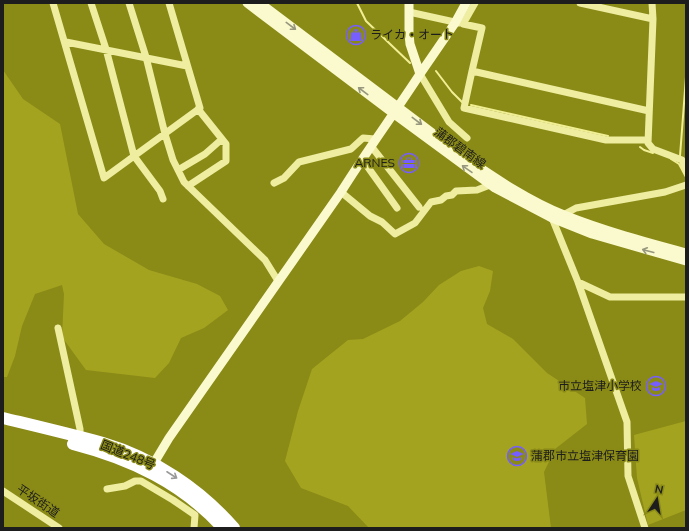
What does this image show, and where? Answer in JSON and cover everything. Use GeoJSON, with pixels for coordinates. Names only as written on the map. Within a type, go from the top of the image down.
{"type":"FeatureCollection","features":[{"type":"Feature","properties":{"kind":"highway","name":"国道248号"},"geometry":{"type":"LineString","coordinates":[[3,418],[104,444],[185,484],[206,500],[234,528]]}},
{"type":"Feature","properties":{"kind":"highway","name":"国道248号"},"geometry":{"type":"LineString","coordinates":[[3,426],[151,468],[201,507],[223,528]]}},
{"type":"Feature","properties":{"kind":"main road","name":"蒲郡碧南線"},"geometry":{"type":"LineString","coordinates":[[247,3],[396,110],[500,182],[528,198],[564,215],[598,228],[686,253]]}},
{"type":"Feature","properties":{"kind":"main road","name":"蒲郡碧南線"},"geometry":{"type":"LineString","coordinates":[[260,3],[490,185],[552,218],[592,234],[686,261]]}},
{"type":"Feature","properties":{"kind":"main road"},"geometry":{"type":"LineString","coordinates":[[151,468],[169,438],[341,192],[420,74],[459,23],[466,3]]}},
{"type":"Feature","properties":{"kind":"main road"},"geometry":{"type":"LineString","coordinates":[[409,8],[410,44],[420,74]]}},
{"type":"Feature","properties":{"kind":"street"},"geometry":{"type":"LineString","coordinates":[[54,3],[104,178],[200,108],[169,3]]}},
{"type":"Feature","properties":{"kind":"street"},"geometry":{"type":"LineString","coordinates":[[91,3],[106,49],[134,156],[160,191],[163,199]]}},
{"type":"Feature","properties":{"kind":"street"},"geometry":{"type":"LineString","coordinates":[[129,3],[146,57],[165,134],[173,160],[184,182],[265,260],[278,281]]}},
{"type":"Feature","properties":{"kind":"street"},"geometry":{"type":"LineString","coordinates":[[459,23],[475,3]]}},
{"type":"Feature","properties":{"kind":"street"},"geometry":{"type":"LineString","coordinates":[[580,3],[653,20]]}},
{"type":"Feature","properties":{"kind":"street"},"geometry":{"type":"LineString","coordinates":[[652,3],[653,20],[648,143],[653,149],[682,160],[686,170]]}},
{"type":"Feature","properties":{"kind":"street"},"geometry":{"type":"LineString","coordinates":[[409,8],[459,23],[482,28],[464,108],[606,140],[648,140]]}},
{"type":"Feature","properties":{"kind":"street"},"geometry":{"type":"LineString","coordinates":[[66,42],[187,66]]}},
{"type":"Feature","properties":{"kind":"street"},"geometry":{"type":"LineString","coordinates":[[472,71],[649,111]]}},
{"type":"Feature","properties":{"kind":"street"},"geometry":{"type":"LineString","coordinates":[[420,74],[449,122],[467,138]]}},
{"type":"Feature","properties":{"kind":"street"},"geometry":{"type":"LineString","coordinates":[[188,186],[226,161],[226,144],[198,109]]}},
{"type":"Feature","properties":{"kind":"street"},"geometry":{"type":"LineString","coordinates":[[274,183],[284,178],[299,162],[351,149],[363,138],[373,143],[419,207]]}},
{"type":"Feature","properties":{"kind":"street"},"geometry":{"type":"LineString","coordinates":[[178,170],[205,154],[222,139]]}},
{"type":"Feature","properties":{"kind":"street"},"geometry":{"type":"LineString","coordinates":[[362,159],[396,208]]}},
{"type":"Feature","properties":{"kind":"street"},"geometry":{"type":"LineString","coordinates":[[341,192],[370,216],[382,222],[395,234],[415,222],[424,214],[432,202],[452,195],[456,191],[477,190],[490,185]]}},
{"type":"Feature","properties":{"kind":"street"},"geometry":{"type":"LineString","coordinates":[[564,215],[576,208],[665,192],[686,186]]}},
{"type":"Feature","properties":{"kind":"street"},"geometry":{"type":"LineString","coordinates":[[552,218],[578,282],[627,422],[628,476],[645,528]]}},
{"type":"Feature","properties":{"kind":"street"},"geometry":{"type":"LineString","coordinates":[[578,282],[610,297],[686,297]]}},
{"type":"Feature","properties":{"kind":"street"},"geometry":{"type":"LineString","coordinates":[[58,328],[80,428],[80,438]]}},
{"type":"Feature","properties":{"kind":"street"},"geometry":{"type":"LineString","coordinates":[[107,489],[125,486],[135,481],[141,481],[173,500],[195,516],[194,528]]}},
{"type":"Feature","properties":{"kind":"street","name":"平坂街道"},"geometry":{"type":"LineString","coordinates":[[4,491],[59,528]]}},
{"type":"Feature","properties":{"kind":"shaded area"},"geometry":{"type":"Polygon","coordinates":[[[3,70],[23,99],[60,124],[78,214],[104,244],[149,270],[197,284],[220,296],[228,310],[204,328],[181,338],[169,363],[155,378],[86,370],[62,337],[64,294],[62,285],[35,294],[22,326],[15,356],[7,377],[3,377],[3,70]]]}},
{"type":"Feature","properties":{"kind":"shaded area"},"geometry":{"type":"Polygon","coordinates":[[[479,266],[493,271],[490,291],[483,308],[487,324],[513,339],[547,373],[585,398],[587,424],[555,449],[544,472],[551,528],[369,528],[348,506],[301,488],[285,461],[298,411],[312,369],[348,340],[363,339],[400,321],[423,302],[439,285],[461,271],[479,266]]]}},
{"type":"Feature","properties":{"kind":"shaded area"},"geometry":{"type":"Polygon","coordinates":[[[686,421],[686,510],[648,525],[637,478],[634,435],[686,421]]]}},
{"type":"Feature","properties":{"kind":"waterway"},"geometry":{"type":"LineString","coordinates":[[357,3],[366,21],[410,63]]}},
{"type":"Feature","properties":{"kind":"waterway"},"geometry":{"type":"LineString","coordinates":[[436,71],[452,92],[462,102]]}},
{"type":"Feature","properties":{"kind":"waterway"},"geometry":{"type":"LineString","coordinates":[[680,156],[686,77]]}},
{"type":"Feature","properties":{"kind":"waterway"},"geometry":{"type":"LineString","coordinates":[[471,105],[608,136]]}},
{"type":"Feature","properties":{"kind":"waterway"},"geometry":{"type":"LineString","coordinates":[[640,147],[653,153]]}},
{"type":"Feature","properties":{"kind":"waterway"},"geometry":{"type":"LineString","coordinates":[[671,159],[679,164],[686,177]]}},
{"type":"Feature","properties":{"kind":"place","name":"ライカ・オート"},"geometry":{"type":"Point","coordinates":[356,35]}},
{"type":"Feature","properties":{"kind":"place","name":"ARNES"},"geometry":{"type":"Point","coordinates":[409,163]}},
{"type":"Feature","properties":{"kind":"place","name":"市立塩津小学校"},"geometry":{"type":"Point","coordinates":[656,386]}},
{"type":"Feature","properties":{"kind":"place","name":"蒲郡市立塩津保育園"},"geometry":{"type":"Point","coordinates":[517,456]}}]}
